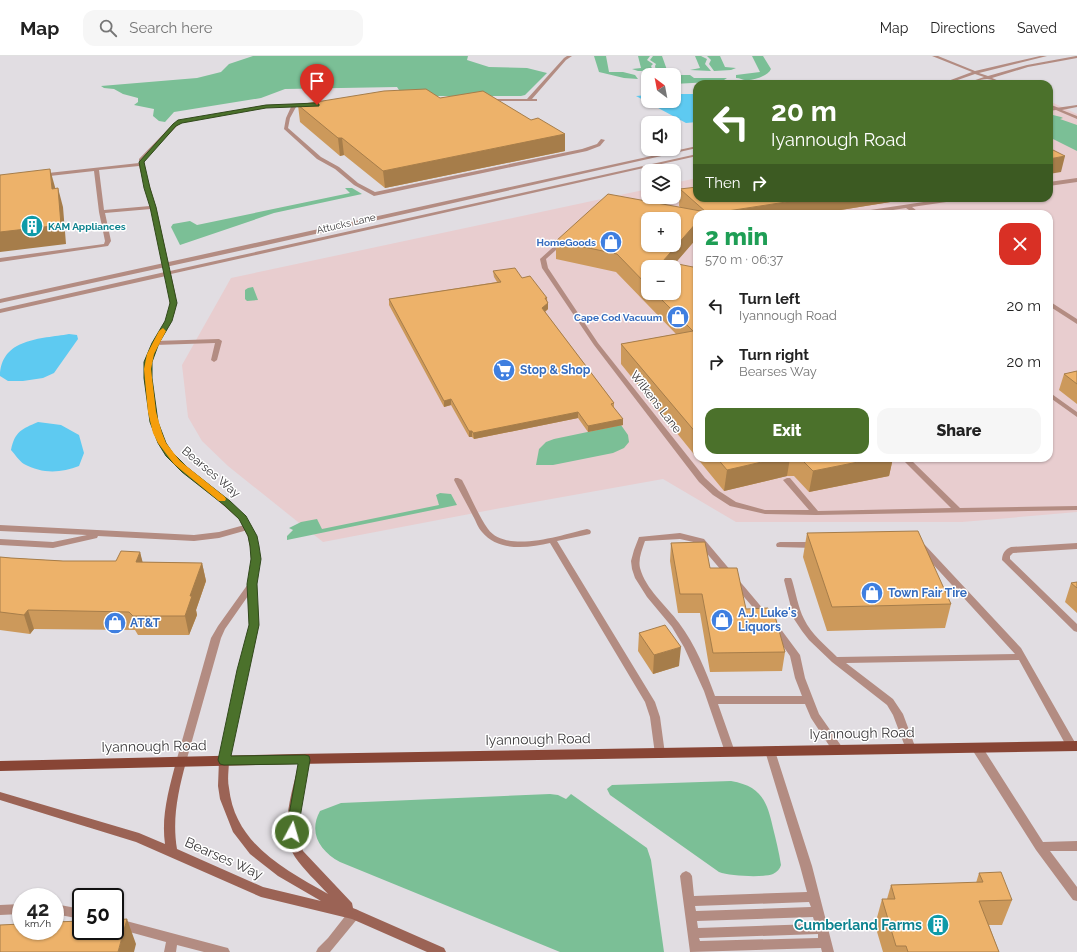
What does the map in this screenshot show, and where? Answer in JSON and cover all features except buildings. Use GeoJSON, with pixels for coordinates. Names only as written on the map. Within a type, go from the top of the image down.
{"type":"FeatureCollection","features":[{"type":"Feature","properties":{"kind":"main road","name":"Iyannough Road"},"geometry":{"type":"LineString","coordinates":[[0,766],[224,760],[305,760],[1075,746]]}},
{"type":"Feature","properties":{"kind":"main road","name":"Bearses Way"},"geometry":{"type":"LineString","coordinates":[[224,760],[223,786],[225,799],[237,829],[254,851],[282,873],[354,914],[440,952]]}},
{"type":"Feature","properties":{"kind":"main road"},"geometry":{"type":"LineString","coordinates":[[305,760],[293,821],[292,832],[295,843],[299,854],[354,914]]}},
{"type":"Feature","properties":{"kind":"main road","name":"Bearses Way"},"geometry":{"type":"LineString","coordinates":[[181,762],[169,808],[168,822],[172,852],[262,892],[354,914]]}},
{"type":"Feature","properties":{"kind":"main road"},"geometry":{"type":"LineString","coordinates":[[0,796],[139,838],[172,852]]}},
{"type":"Feature","properties":{"kind":"street"},"geometry":{"type":"LineString","coordinates":[[528,100],[565,59],[570,56]]}},
{"type":"Feature","properties":{"kind":"street"},"geometry":{"type":"LineString","coordinates":[[934,56],[995,80]]}},
{"type":"Feature","properties":{"kind":"street"},"geometry":{"type":"LineString","coordinates":[[954,80],[977,72],[1048,56]]}},
{"type":"Feature","properties":{"kind":"street"},"geometry":{"type":"LineString","coordinates":[[979,80],[1039,63],[1077,57]]}},
{"type":"Feature","properties":{"kind":"street"},"geometry":{"type":"LineString","coordinates":[[482,100],[535,100]]}},
{"type":"Feature","properties":{"kind":"street"},"geometry":{"type":"LineString","coordinates":[[34,176],[142,164],[144,157],[174,125],[180,122],[266,106],[317,105]]}},
{"type":"Feature","properties":{"kind":"street"},"geometry":{"type":"LineString","coordinates":[[294,106],[288,118],[286,128],[320,158],[337,168],[354,183],[374,194],[575,152],[601,144],[603,140]]}},
{"type":"Feature","properties":{"kind":"street"},"geometry":{"type":"LineString","coordinates":[[1053,106],[1077,118]]}},
{"type":"Feature","properties":{"kind":"street"},"geometry":{"type":"LineString","coordinates":[[1053,109],[1077,106]]}},
{"type":"Feature","properties":{"kind":"street","name":"Attucks Lane"},"geometry":{"type":"LineString","coordinates":[[0,301],[693,148]]}},
{"type":"Feature","properties":{"kind":"street","name":"Attucks Lane"},"geometry":{"type":"LineString","coordinates":[[0,311],[693,156]]}},
{"type":"Feature","properties":{"kind":"street","name":"Bearses Way"},"geometry":{"type":"LineString","coordinates":[[142,164],[173,299],[173,308],[168,321],[155,343],[148,362],[148,378],[154,422],[162,443],[177,462],[236,511],[248,527],[254,546],[256,559],[252,584],[254,625],[224,760]]}},
{"type":"Feature","properties":{"kind":"street"},"geometry":{"type":"LineString","coordinates":[[0,260],[106,245],[108,241],[96,169]]}},
{"type":"Feature","properties":{"kind":"street"},"geometry":{"type":"LineString","coordinates":[[1053,183],[1077,180]]}},
{"type":"Feature","properties":{"kind":"street"},"geometry":{"type":"LineString","coordinates":[[636,202],[668,201],[693,197]]}},
{"type":"Feature","properties":{"kind":"street"},"geometry":{"type":"LineString","coordinates":[[882,210],[934,202]]}},
{"type":"Feature","properties":{"kind":"street"},"geometry":{"type":"LineString","coordinates":[[907,206],[912,210]]}},
{"type":"Feature","properties":{"kind":"street"},"geometry":{"type":"LineString","coordinates":[[102,212],[153,207]]}},
{"type":"Feature","properties":{"kind":"street","name":"Wilkens Lane"},"geometry":{"type":"LineString","coordinates":[[571,234],[543,259],[546,268],[596,344],[702,480],[723,498],[745,508],[765,512],[816,513],[1077,508]]}},
{"type":"Feature","properties":{"kind":"street"},"geometry":{"type":"LineString","coordinates":[[1053,306],[1077,322]]}},
{"type":"Feature","properties":{"kind":"street"},"geometry":{"type":"LineString","coordinates":[[155,343],[219,341],[214,360]]}},
{"type":"Feature","properties":{"kind":"street"},"geometry":{"type":"LineString","coordinates":[[1053,397],[1077,415]]}},
{"type":"Feature","properties":{"kind":"street"},"geometry":{"type":"LineString","coordinates":[[909,462],[958,510]]}},
{"type":"Feature","properties":{"kind":"street"},"geometry":{"type":"LineString","coordinates":[[458,480],[485,531],[489,535],[504,542],[520,544],[552,540],[587,532]]}},
{"type":"Feature","properties":{"kind":"street"},"geometry":{"type":"LineString","coordinates":[[787,480],[816,513]]}},
{"type":"Feature","properties":{"kind":"street"},"geometry":{"type":"LineString","coordinates":[[0,528],[206,538],[248,527]]}},
{"type":"Feature","properties":{"kind":"street"},"geometry":{"type":"LineString","coordinates":[[0,542],[52,545],[107,534]]}},
{"type":"Feature","properties":{"kind":"street"},"geometry":{"type":"LineString","coordinates":[[730,752],[712,700],[687,643],[670,617],[649,594],[636,569],[635,561],[642,539],[680,536],[701,541],[740,585],[795,655],[800,678],[814,714],[838,750]]}},
{"type":"Feature","properties":{"kind":"street"},"geometry":{"type":"LineString","coordinates":[[552,540],[650,702],[655,717],[660,754]]}},
{"type":"Feature","properties":{"kind":"street"},"geometry":{"type":"LineString","coordinates":[[912,543],[920,545],[1013,643],[1023,657],[1075,746]]}},
{"type":"Feature","properties":{"kind":"street"},"geometry":{"type":"LineString","coordinates":[[780,545],[826,544]]}},
{"type":"Feature","properties":{"kind":"street"},"geometry":{"type":"LineString","coordinates":[[1077,546],[1012,550],[1006,555],[1006,560],[1077,630]]}},
{"type":"Feature","properties":{"kind":"street"},"geometry":{"type":"LineString","coordinates":[[788,580],[799,619],[812,638],[835,660],[890,702],[898,714],[911,749]]}},
{"type":"Feature","properties":{"kind":"street","name":"Bearses Way"},"geometry":{"type":"LineString","coordinates":[[181,762],[216,638],[221,628],[252,584]]}},
{"type":"Feature","properties":{"kind":"street"},"geometry":{"type":"LineString","coordinates":[[835,660],[1023,657]]}},
{"type":"Feature","properties":{"kind":"street"},"geometry":{"type":"LineString","coordinates":[[712,700],[808,700]]}},
{"type":"Feature","properties":{"kind":"street"},"geometry":{"type":"LineString","coordinates":[[977,748],[1040,847],[1077,896]]}},
{"type":"Feature","properties":{"kind":"street"},"geometry":{"type":"LineString","coordinates":[[686,876],[695,949],[827,948],[814,897],[770,751]]}},
{"type":"Feature","properties":{"kind":"street"},"geometry":{"type":"LineString","coordinates":[[1040,847],[1077,846]]}},
{"type":"Feature","properties":{"kind":"street"},"geometry":{"type":"LineString","coordinates":[[689,901],[814,897]]}},
{"type":"Feature","properties":{"kind":"street"},"geometry":{"type":"LineString","coordinates":[[0,910],[12,909]]}},
{"type":"Feature","properties":{"kind":"street"},"geometry":{"type":"LineString","coordinates":[[691,916],[818,912]]}},
{"type":"Feature","properties":{"kind":"street"},"geometry":{"type":"LineString","coordinates":[[322,952],[332,942],[354,914]]}},
{"type":"Feature","properties":{"kind":"street"},"geometry":{"type":"LineString","coordinates":[[124,925],[224,952]]}},
{"type":"Feature","properties":{"kind":"street"},"geometry":{"type":"LineString","coordinates":[[693,933],[823,929]]}},
{"type":"Feature","properties":{"kind":"street"},"geometry":{"type":"LineString","coordinates":[[170,952],[172,938]]}},
{"type":"Feature","properties":{"kind":"shaded area"},"geometry":{"type":"Polygon","coordinates":[[[1053,103],[1077,114],[1077,512],[962,522],[736,522],[663,479],[323,542],[228,466],[202,441],[188,417],[182,365],[231,278],[641,190],[641,204],[681,204],[681,181],[693,179],[693,202],[1053,202],[1053,103]]]}},
{"type":"Feature","properties":{"kind":"green space"},"geometry":{"type":"Polygon","coordinates":[[[253,56],[468,56],[467,60],[489,67],[527,68],[547,73],[525,95],[521,96],[421,96],[401,93],[397,87],[285,89],[261,98],[174,112],[165,122],[159,121],[153,116],[154,109],[134,105],[138,102],[138,98],[101,86],[197,78],[221,72],[229,64],[253,56]]]}},
{"type":"Feature","properties":{"kind":"green space"},"geometry":{"type":"Polygon","coordinates":[[[594,56],[606,56],[609,72],[623,72],[635,75],[638,79],[624,78],[599,72],[594,56]]]}},
{"type":"Feature","properties":{"kind":"green space"},"geometry":{"type":"Polygon","coordinates":[[[638,56],[650,56],[647,60],[653,64],[651,66],[652,68],[641,68],[638,56]]]}},
{"type":"Feature","properties":{"kind":"green space"},"geometry":{"type":"Polygon","coordinates":[[[653,56],[662,56],[666,68],[655,68],[656,64],[650,60],[653,56]]]}},
{"type":"Feature","properties":{"kind":"green space"},"geometry":{"type":"Polygon","coordinates":[[[695,56],[701,56],[707,59],[705,64],[711,71],[690,70],[700,68],[695,56]]]}},
{"type":"Feature","properties":{"kind":"green space"},"geometry":{"type":"Polygon","coordinates":[[[707,56],[720,56],[725,67],[736,68],[731,70],[714,71],[709,64],[711,60],[707,56]]]}},
{"type":"Feature","properties":{"kind":"green space"},"geometry":{"type":"Polygon","coordinates":[[[752,56],[763,56],[771,69],[769,72],[760,78],[752,80],[736,78],[736,75],[760,72],[752,56]]]}},
{"type":"Feature","properties":{"kind":"green space"},"geometry":{"type":"Polygon","coordinates":[[[641,68],[641,71],[638,71],[632,69],[641,68]]]}},
{"type":"Feature","properties":{"kind":"green space"},"geometry":{"type":"Polygon","coordinates":[[[681,75],[690,75],[694,78],[727,78],[724,80],[693,80],[693,83],[681,84],[681,75]]]}},
{"type":"Feature","properties":{"kind":"green space"},"geometry":{"type":"Polygon","coordinates":[[[1053,115],[1061,117],[1063,118],[1060,119],[1077,125],[1077,151],[1053,139],[1053,115]]]}},
{"type":"Feature","properties":{"kind":"green space"},"geometry":{"type":"Polygon","coordinates":[[[345,188],[352,188],[362,194],[274,213],[180,245],[171,227],[173,224],[190,221],[197,225],[350,193],[345,188]]]}},
{"type":"Feature","properties":{"kind":"green space"},"geometry":{"type":"Polygon","coordinates":[[[253,287],[258,300],[247,301],[245,299],[245,290],[253,287]]]}},
{"type":"Feature","properties":{"kind":"green space"},"geometry":{"type":"Polygon","coordinates":[[[621,425],[628,435],[629,442],[624,448],[613,453],[553,465],[536,465],[539,449],[546,442],[621,425]]]}},
{"type":"Feature","properties":{"kind":"green space"},"geometry":{"type":"Polygon","coordinates":[[[440,493],[451,494],[457,505],[287,540],[287,536],[293,530],[289,528],[301,522],[317,519],[322,529],[439,505],[436,495],[440,493]]]}},
{"type":"Feature","properties":{"kind":"green space"},"geometry":{"type":"Polygon","coordinates":[[[731,781],[741,783],[756,791],[765,803],[771,818],[781,865],[780,868],[773,874],[746,876],[731,875],[719,872],[610,795],[607,789],[612,785],[731,781]]]}},
{"type":"Feature","properties":{"kind":"green space"},"geometry":{"type":"Polygon","coordinates":[[[550,794],[558,795],[566,799],[571,794],[647,848],[651,860],[664,952],[560,952],[340,862],[333,858],[322,847],[316,834],[315,827],[320,811],[341,803],[550,794]]]}},
{"type":"Feature","properties":{"kind":"water"},"geometry":{"type":"Polygon","coordinates":[[[681,94],[693,94],[693,122],[686,123],[681,120],[681,116],[673,116],[658,108],[681,108],[681,94]]]}},
{"type":"Feature","properties":{"kind":"water"},"geometry":{"type":"Polygon","coordinates":[[[69,334],[77,335],[78,339],[54,373],[43,378],[23,381],[8,381],[0,376],[2,363],[7,354],[15,347],[35,339],[69,334]]]}},
{"type":"Feature","properties":{"kind":"water"},"geometry":{"type":"Polygon","coordinates":[[[38,422],[61,425],[79,435],[84,453],[79,466],[65,470],[45,471],[38,470],[20,461],[11,450],[15,439],[23,429],[38,422]]]}},
{"type":"Feature","properties":{"kind":"slow traffic"},"geometry":{"type":"LineString","coordinates":[[163,331],[155,343],[148,362],[148,378],[154,422],[162,443],[169,454],[185,470],[222,499]]}},
{"type":"Feature","properties":{"kind":"place","name":"KAM Appliances"},"geometry":{"type":"Point","coordinates":[32,226]}},
{"type":"Feature","properties":{"kind":"place","name":"HomeGoods"},"geometry":{"type":"Point","coordinates":[611,242]}},
{"type":"Feature","properties":{"kind":"place","name":"Cape Cod Vacuum"},"geometry":{"type":"Point","coordinates":[678,317]}},
{"type":"Feature","properties":{"kind":"place","name":"Stop & Shop"},"geometry":{"type":"Point","coordinates":[504,370]}},
{"type":"Feature","properties":{"kind":"place","name":"Town Fair Tire"},"geometry":{"type":"Point","coordinates":[872,593]}},
{"type":"Feature","properties":{"kind":"place","name":"A.J. Luke's Liquors"},"geometry":{"type":"Point","coordinates":[722,620]}},
{"type":"Feature","properties":{"kind":"place","name":"AT&T"},"geometry":{"type":"Point","coordinates":[115,623]}},
{"type":"Feature","properties":{"kind":"place","name":"Cumberland Farms"},"geometry":{"type":"Point","coordinates":[938,925]}},
{"type":"Feature","properties":{"kind":"route"},"geometry":{"type":"LineString","coordinates":[[292,832],[295,808],[305,760],[224,760],[254,625],[252,584],[256,559],[252,536],[242,518],[227,503],[185,470],[169,454],[162,443],[154,422],[148,378],[148,362],[155,343],[168,321],[174,303],[153,207],[141,162],[142,159],[174,125],[185,120],[266,106],[317,105]]}}]}
